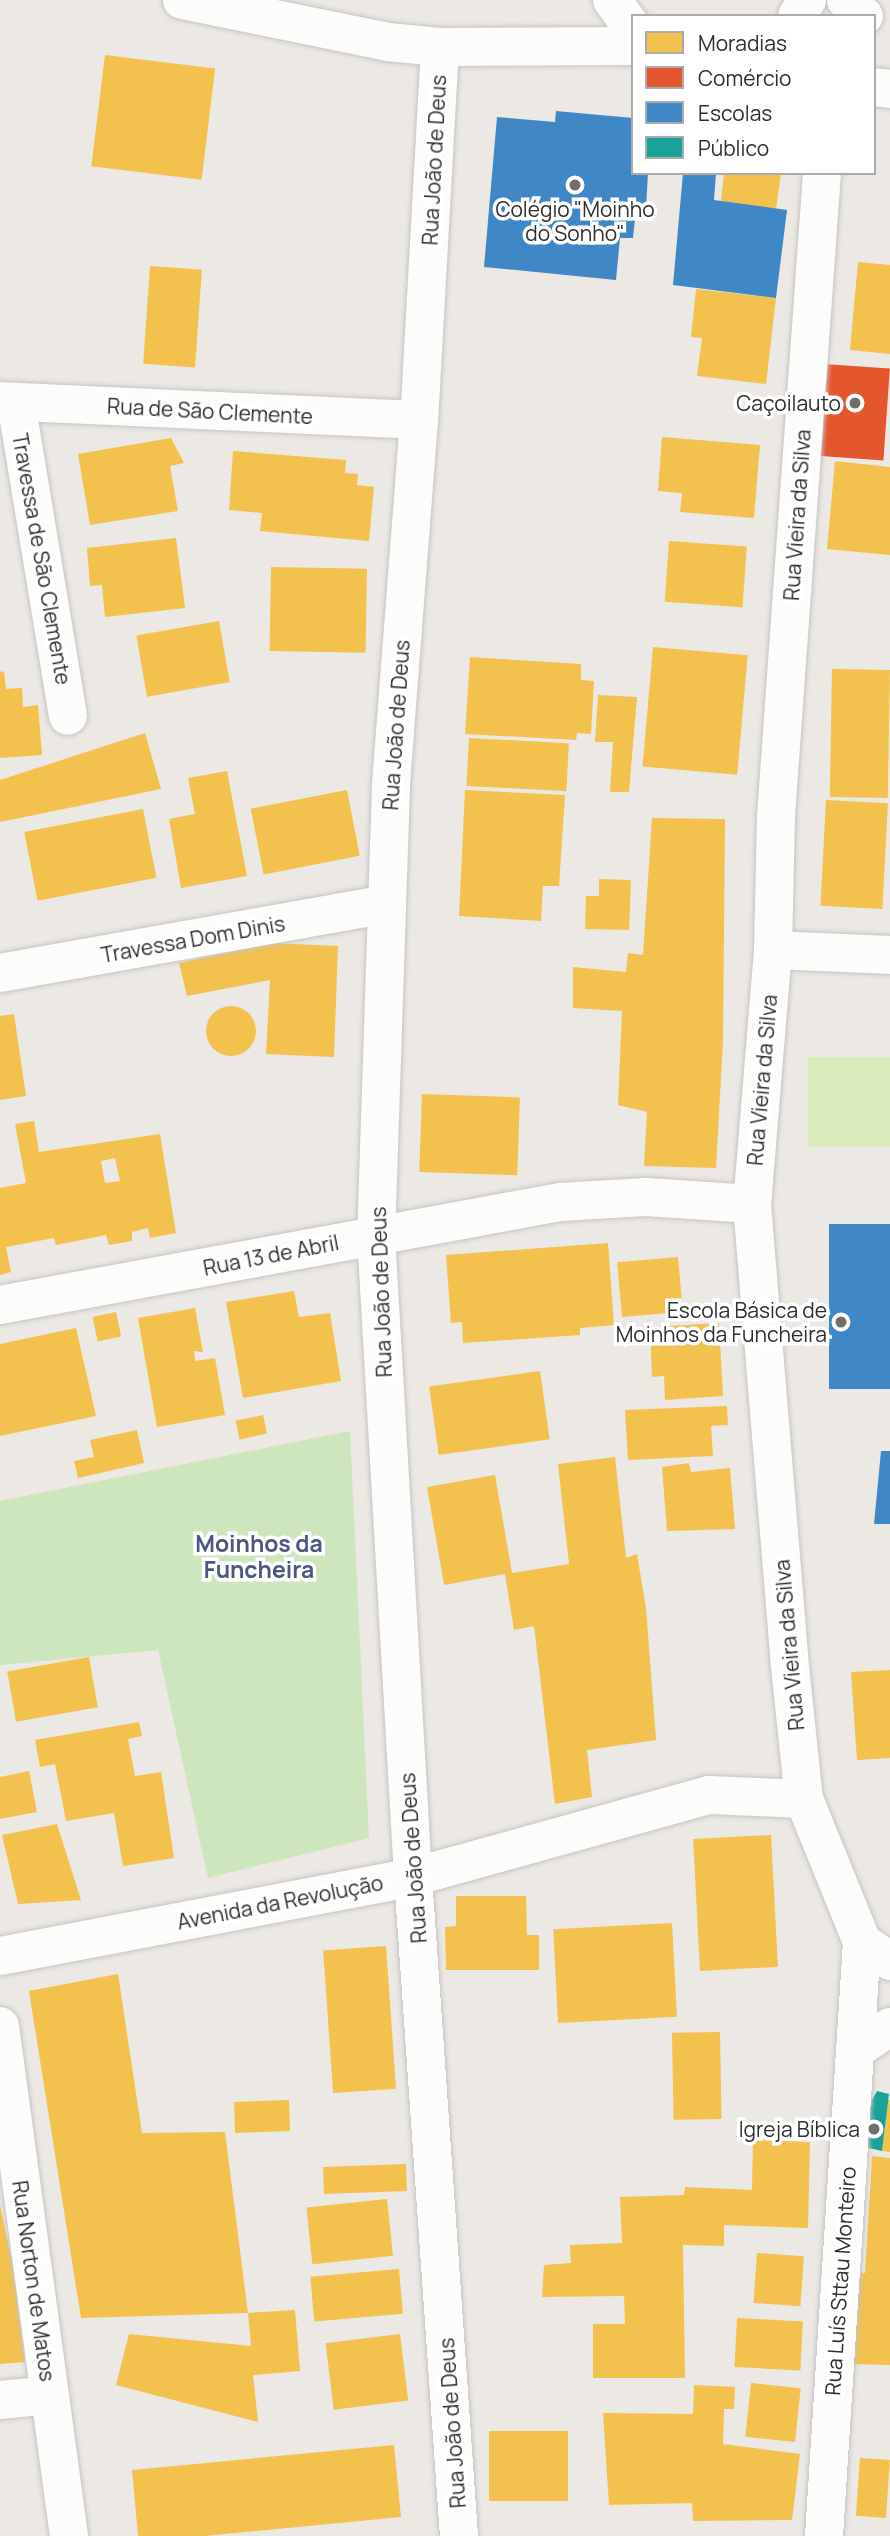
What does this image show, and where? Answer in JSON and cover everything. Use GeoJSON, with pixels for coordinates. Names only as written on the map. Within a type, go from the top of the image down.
{"type":"FeatureCollection","features":[{"type":"Feature","properties":{"kind":"street"},"geometry":{"type":"LineString","coordinates":[[182,0],[388,42],[440,47],[631,46]]}},
{"type":"Feature","properties":{"kind":"street"},"geometry":{"type":"LineString","coordinates":[[612,0],[631,26]]}},
{"type":"Feature","properties":{"kind":"street"},"geometry":{"type":"LineString","coordinates":[[846,0],[861,14]]}},
{"type":"Feature","properties":{"kind":"street","name":"Rua João de Deus"},"geometry":{"type":"LineString","coordinates":[[440,47],[419,420],[391,787],[376,1235],[413,1877],[459,2536]]}},
{"type":"Feature","properties":{"kind":"street","name":"Rua Vieira da Silva"},"geometry":{"type":"LineString","coordinates":[[822,175],[776,817],[773,950],[752,1204],[788,1643],[804,1799],[876,1951]]}},
{"type":"Feature","properties":{"kind":"street","name":"Rua de São Clemente"},"geometry":{"type":"LineString","coordinates":[[8,401],[419,420]]}},
{"type":"Feature","properties":{"kind":"street","name":"Travessa de São Clemente"},"geometry":{"type":"LineString","coordinates":[[8,401],[68,716]]}},
{"type":"Feature","properties":{"kind":"street","name":"Travessa Dom Dinis"},"geometry":{"type":"LineString","coordinates":[[0,974],[387,904]]}},
{"type":"Feature","properties":{"kind":"street"},"geometry":{"type":"LineString","coordinates":[[773,950],[890,956]]}},
{"type":"Feature","properties":{"kind":"street","name":"Rua 13 de Abril"},"geometry":{"type":"LineString","coordinates":[[0,1305],[560,1202],[646,1197],[752,1204]]}},
{"type":"Feature","properties":{"kind":"street","name":"Avenida da Revolução"},"geometry":{"type":"LineString","coordinates":[[0,1956],[413,1877],[709,1795],[804,1799]]}},
{"type":"Feature","properties":{"kind":"street","name":"Rua Luís Sttau Monteiro"},"geometry":{"type":"LineString","coordinates":[[824,2536],[855,2050],[876,1951]]}},
{"type":"Feature","properties":{"kind":"street","name":"Rua Norton de Matos"},"geometry":{"type":"LineString","coordinates":[[0,2025],[69,2536]]}},
{"type":"Feature","properties":{"kind":"street"},"geometry":{"type":"LineString","coordinates":[[855,2050],[890,2027]]}},
{"type":"Feature","properties":{"kind":"street"},"geometry":{"type":"LineString","coordinates":[[0,2400],[50,2395]]}},
{"type":"Feature","properties":{"kind":"green space"},"geometry":{"type":"Polygon","coordinates":[[[808,1057],[890,1057],[890,1147],[808,1147],[808,1057]]]}},
{"type":"Feature","properties":{"kind":"green space"},"geometry":{"type":"Polygon","coordinates":[[[350,1431],[369,1838],[208,1878],[158,1650],[0,1665],[0,1501],[350,1431]]]}},
{"type":"Feature","properties":{"kind":"building: Moradias"},"geometry":{"type":"Polygon","coordinates":[[[105,55],[215,69],[202,180],[91,166],[105,55]]]}},
{"type":"Feature","properties":{"kind":"building: Moradias"},"geometry":{"type":"Polygon","coordinates":[[[724,175],[781,175],[776,209],[721,202],[724,175]]]}},
{"type":"Feature","properties":{"kind":"building: Moradias"},"geometry":{"type":"Polygon","coordinates":[[[858,262],[890,265],[890,354],[850,350],[858,262]]]}},
{"type":"Feature","properties":{"kind":"building: Moradias"},"geometry":{"type":"Polygon","coordinates":[[[150,266],[202,270],[195,367],[143,364],[150,266]]]}},
{"type":"Feature","properties":{"kind":"building: Moradias"},"geometry":{"type":"Polygon","coordinates":[[[696,289],[776,298],[766,384],[697,376],[702,338],[691,337],[696,289]]]}},
{"type":"Feature","properties":{"kind":"building: Moradias"},"geometry":{"type":"Polygon","coordinates":[[[662,437],[760,445],[754,518],[680,512],[682,493],[658,491],[662,437]]]}},
{"type":"Feature","properties":{"kind":"building: Moradias"},"geometry":{"type":"Polygon","coordinates":[[[171,438],[184,463],[170,466],[178,511],[90,525],[78,454],[171,438]]]}},
{"type":"Feature","properties":{"kind":"building: Moradias"},"geometry":{"type":"Polygon","coordinates":[[[233,451],[346,460],[345,473],[358,474],[357,485],[374,487],[369,541],[260,531],[262,513],[229,510],[233,451]]]}},
{"type":"Feature","properties":{"kind":"building: Moradias"},"geometry":{"type":"Polygon","coordinates":[[[835,461],[890,467],[890,555],[827,549],[835,461]]]}},
{"type":"Feature","properties":{"kind":"building: Moradias"},"geometry":{"type":"Polygon","coordinates":[[[176,538],[185,608],[105,617],[102,585],[90,586],[87,548],[176,538]]]}},
{"type":"Feature","properties":{"kind":"building: Moradias"},"geometry":{"type":"Polygon","coordinates":[[[669,541],[747,546],[743,607],[665,602],[669,541]]]}},
{"type":"Feature","properties":{"kind":"building: Moradias"},"geometry":{"type":"Polygon","coordinates":[[[271,567],[367,569],[366,653],[270,651],[271,567]]]}},
{"type":"Feature","properties":{"kind":"building: Moradias"},"geometry":{"type":"Polygon","coordinates":[[[219,621],[230,682],[147,697],[136,636],[219,621]]]}},
{"type":"Feature","properties":{"kind":"building: Moradias"},"geometry":{"type":"Polygon","coordinates":[[[653,647],[748,655],[737,775],[643,767],[653,647]]]}},
{"type":"Feature","properties":{"kind":"building: Moradias"},"geometry":{"type":"Polygon","coordinates":[[[470,657],[581,664],[581,680],[594,681],[591,734],[577,733],[576,740],[465,734],[470,657]]]}},
{"type":"Feature","properties":{"kind":"building: Moradias"},"geometry":{"type":"Polygon","coordinates":[[[832,669],[890,670],[888,798],[830,797],[832,669]]]}},
{"type":"Feature","properties":{"kind":"building: Moradias"},"geometry":{"type":"Polygon","coordinates":[[[4,671],[6,689],[22,688],[23,707],[38,705],[42,755],[0,758],[0,672],[4,671]]]}},
{"type":"Feature","properties":{"kind":"building: Moradias"},"geometry":{"type":"Polygon","coordinates":[[[598,695],[637,697],[629,792],[610,792],[613,742],[595,742],[598,695]]]}},
{"type":"Feature","properties":{"kind":"building: Moradias"},"geometry":{"type":"Polygon","coordinates":[[[145,733],[161,789],[0,822],[0,780],[145,733]]]}},
{"type":"Feature","properties":{"kind":"building: Moradias"},"geometry":{"type":"Polygon","coordinates":[[[469,738],[569,743],[566,791],[466,786],[469,738]]]}},
{"type":"Feature","properties":{"kind":"building: Moradias"},"geometry":{"type":"Polygon","coordinates":[[[227,771],[247,876],[181,888],[169,819],[195,814],[188,778],[227,771]]]}},
{"type":"Feature","properties":{"kind":"building: Moradias"},"geometry":{"type":"Polygon","coordinates":[[[347,790],[360,856],[264,874],[251,809],[347,790]]]}},
{"type":"Feature","properties":{"kind":"building: Moradias"},"geometry":{"type":"Polygon","coordinates":[[[465,790],[565,795],[559,886],[543,886],[541,921],[459,916],[465,790]]]}},
{"type":"Feature","properties":{"kind":"building: Moradias"},"geometry":{"type":"Polygon","coordinates":[[[826,800],[888,803],[882,909],[820,906],[826,800]]]}},
{"type":"Feature","properties":{"kind":"building: Moradias"},"geometry":{"type":"Polygon","coordinates":[[[143,809],[156,878],[38,901],[24,832],[143,809]]]}},
{"type":"Feature","properties":{"kind":"building: Moradias"},"geometry":{"type":"Polygon","coordinates":[[[652,818],[725,819],[723,1041],[716,1168],[644,1166],[647,1112],[618,1105],[622,1011],[573,1008],[573,967],[626,972],[628,953],[643,955],[652,818]]]}},
{"type":"Feature","properties":{"kind":"building: Moradias"},"geometry":{"type":"Polygon","coordinates":[[[599,879],[631,880],[629,930],[585,929],[586,896],[599,896],[599,879]]]}},
{"type":"Feature","properties":{"kind":"building: Moradias"},"geometry":{"type":"Polygon","coordinates":[[[272,943],[338,946],[334,1057],[266,1054],[270,980],[187,996],[179,963],[272,943]]]}},
{"type":"Feature","properties":{"kind":"building: Moradias"},"geometry":{"type":"Polygon","coordinates":[[[231,1006],[249,1013],[256,1031],[249,1049],[231,1056],[213,1049],[206,1031],[213,1013],[231,1006]]]}},
{"type":"Feature","properties":{"kind":"building: Moradias"},"geometry":{"type":"Polygon","coordinates":[[[14,1014],[26,1096],[0,1100],[0,1016],[14,1014]]]}},
{"type":"Feature","properties":{"kind":"building: Moradias"},"geometry":{"type":"Polygon","coordinates":[[[422,1094],[520,1097],[517,1175],[419,1172],[422,1094]]]}},
{"type":"Feature","properties":{"kind":"building: Moradias"},"geometry":{"type":"Polygon","coordinates":[[[34,1121],[39,1152],[160,1134],[176,1233],[150,1238],[148,1228],[132,1232],[132,1241],[109,1245],[106,1235],[56,1245],[54,1238],[6,1247],[11,1272],[0,1275],[0,1188],[26,1183],[15,1124],[34,1121]],[[115,1158],[101,1161],[105,1183],[120,1181],[115,1158]]]}},
{"type":"Feature","properties":{"kind":"building: Moradias"},"geometry":{"type":"Polygon","coordinates":[[[608,1243],[614,1325],[580,1328],[580,1335],[463,1343],[462,1322],[451,1323],[446,1255],[608,1243]]]}},
{"type":"Feature","properties":{"kind":"building: Moradias"},"geometry":{"type":"Polygon","coordinates":[[[678,1257],[683,1312],[622,1317],[617,1262],[678,1257]]]}},
{"type":"Feature","properties":{"kind":"building: Moradias"},"geometry":{"type":"Polygon","coordinates":[[[294,1291],[299,1317],[330,1313],[341,1381],[243,1398],[226,1302],[294,1291]]]}},
{"type":"Feature","properties":{"kind":"building: Moradias"},"geometry":{"type":"Polygon","coordinates":[[[195,1308],[203,1352],[194,1351],[195,1361],[215,1358],[225,1415],[157,1427],[138,1318],[195,1308]]]}},
{"type":"Feature","properties":{"kind":"building: Moradias"},"geometry":{"type":"Polygon","coordinates":[[[116,1312],[121,1336],[98,1341],[93,1317],[116,1312]]]}},
{"type":"Feature","properties":{"kind":"building: Moradias"},"geometry":{"type":"Polygon","coordinates":[[[719,1323],[723,1396],[665,1400],[664,1376],[652,1377],[650,1327],[719,1323]]]}},
{"type":"Feature","properties":{"kind":"building: Moradias"},"geometry":{"type":"Polygon","coordinates":[[[76,1328],[96,1416],[0,1436],[0,1344],[76,1328]]]}},
{"type":"Feature","properties":{"kind":"building: Moradias"},"geometry":{"type":"Polygon","coordinates":[[[540,1371],[550,1439],[439,1455],[429,1387],[540,1371]]]}},
{"type":"Feature","properties":{"kind":"building: Moradias"},"geometry":{"type":"Polygon","coordinates":[[[727,1406],[728,1425],[711,1426],[713,1456],[628,1460],[625,1410],[727,1406]]]}},
{"type":"Feature","properties":{"kind":"building: Moradias"},"geometry":{"type":"Polygon","coordinates":[[[263,1415],[267,1434],[240,1439],[236,1421],[263,1415]]]}},
{"type":"Feature","properties":{"kind":"building: Moradias"},"geometry":{"type":"Polygon","coordinates":[[[137,1430],[144,1463],[78,1478],[74,1461],[94,1457],[90,1440],[137,1430]]]}},
{"type":"Feature","properties":{"kind":"building: Moradias"},"geometry":{"type":"Polygon","coordinates":[[[615,1457],[626,1558],[637,1554],[646,1608],[656,1740],[587,1750],[592,1797],[555,1804],[534,1626],[514,1630],[505,1574],[444,1585],[427,1487],[495,1475],[512,1573],[569,1564],[558,1464],[615,1457]]]}},
{"type":"Feature","properties":{"kind":"building: Moradias"},"geometry":{"type":"Polygon","coordinates":[[[689,1463],[691,1472],[730,1468],[735,1529],[667,1531],[662,1467],[689,1463]]]}},
{"type":"Feature","properties":{"kind":"building: Moradias"},"geometry":{"type":"Polygon","coordinates":[[[89,1657],[98,1707],[16,1722],[7,1671],[89,1657]]]}},
{"type":"Feature","properties":{"kind":"building: Moradias"},"geometry":{"type":"Polygon","coordinates":[[[890,1670],[890,1758],[857,1760],[851,1672],[890,1670]]]}},
{"type":"Feature","properties":{"kind":"building: Moradias"},"geometry":{"type":"Polygon","coordinates":[[[139,1722],[142,1736],[128,1739],[135,1776],[161,1772],[174,1858],[123,1866],[114,1813],[66,1821],[55,1764],[40,1767],[35,1740],[139,1722]]]}},
{"type":"Feature","properties":{"kind":"building: Moradias"},"geometry":{"type":"Polygon","coordinates":[[[29,1771],[37,1812],[0,1819],[0,1777],[29,1771]]]}},
{"type":"Feature","properties":{"kind":"building: Moradias"},"geometry":{"type":"Polygon","coordinates":[[[57,1824],[81,1900],[18,1904],[2,1835],[57,1824]]]}},
{"type":"Feature","properties":{"kind":"building: Moradias"},"geometry":{"type":"Polygon","coordinates":[[[771,1835],[778,1967],[700,1971],[693,1839],[771,1835]]]}},
{"type":"Feature","properties":{"kind":"building: Moradias"},"geometry":{"type":"Polygon","coordinates":[[[456,1896],[526,1896],[527,1935],[539,1935],[539,1970],[446,1970],[445,1927],[456,1926],[456,1896]]]}},
{"type":"Feature","properties":{"kind":"building: Moradias"},"geometry":{"type":"Polygon","coordinates":[[[672,1923],[677,2017],[558,2023],[553,1929],[672,1923]]]}},
{"type":"Feature","properties":{"kind":"building: Moradias"},"geometry":{"type":"Polygon","coordinates":[[[386,1946],[396,2089],[333,2093],[323,1950],[386,1946]]]}},
{"type":"Feature","properties":{"kind":"building: Moradias"},"geometry":{"type":"Polygon","coordinates":[[[118,1974],[142,2133],[225,2132],[248,2313],[81,2318],[29,1991],[118,1974]]]}},
{"type":"Feature","properties":{"kind":"building: Moradias"},"geometry":{"type":"Polygon","coordinates":[[[720,2032],[722,2119],[674,2120],[672,2033],[720,2032]]]}},
{"type":"Feature","properties":{"kind":"building: Moradias"},"geometry":{"type":"Polygon","coordinates":[[[289,2100],[290,2131],[235,2133],[234,2102],[289,2100]]]}},
{"type":"Feature","properties":{"kind":"building: Moradias"},"geometry":{"type":"Polygon","coordinates":[[[890,2100],[890,2152],[882,2151],[890,2100]]]}},
{"type":"Feature","properties":{"kind":"building: Moradias"},"geometry":{"type":"Polygon","coordinates":[[[753,2140],[810,2142],[808,2228],[724,2225],[724,2246],[683,2245],[685,2378],[593,2378],[593,2324],[625,2324],[624,2296],[542,2297],[544,2265],[571,2263],[570,2245],[622,2243],[620,2197],[684,2195],[685,2187],[752,2190],[753,2140]]]}},
{"type":"Feature","properties":{"kind":"building: Moradias"},"geometry":{"type":"Polygon","coordinates":[[[872,2156],[890,2158],[890,2365],[850,2364],[854,2273],[865,2273],[872,2156]]]}},
{"type":"Feature","properties":{"kind":"building: Moradias"},"geometry":{"type":"Polygon","coordinates":[[[406,2164],[407,2191],[324,2194],[323,2167],[406,2164]]]}},
{"type":"Feature","properties":{"kind":"building: Moradias"},"geometry":{"type":"Polygon","coordinates":[[[387,2199],[393,2256],[312,2264],[306,2207],[387,2199]]]}},
{"type":"Feature","properties":{"kind":"building: Moradias"},"geometry":{"type":"Polygon","coordinates":[[[0,2205],[13,2267],[25,2362],[0,2364],[0,2205]]]}},
{"type":"Feature","properties":{"kind":"building: Moradias"},"geometry":{"type":"Polygon","coordinates":[[[757,2253],[804,2256],[800,2306],[754,2303],[757,2253]]]}},
{"type":"Feature","properties":{"kind":"building: Moradias"},"geometry":{"type":"Polygon","coordinates":[[[399,2269],[403,2314],[314,2322],[310,2277],[399,2269]]]}},
{"type":"Feature","properties":{"kind":"building: Moradias"},"geometry":{"type":"Polygon","coordinates":[[[295,2310],[300,2371],[253,2375],[258,2422],[116,2385],[129,2334],[251,2346],[248,2313],[295,2310]]]}},
{"type":"Feature","properties":{"kind":"building: Moradias"},"geometry":{"type":"Polygon","coordinates":[[[737,2318],[803,2321],[800,2370],[734,2367],[737,2318]]]}},
{"type":"Feature","properties":{"kind":"building: Moradias"},"geometry":{"type":"Polygon","coordinates":[[[400,2334],[408,2401],[334,2410],[326,2343],[400,2334]]]}},
{"type":"Feature","properties":{"kind":"building: Moradias"},"geometry":{"type":"Polygon","coordinates":[[[751,2383],[801,2388],[795,2442],[745,2437],[751,2383]]]}},
{"type":"Feature","properties":{"kind":"building: Moradias"},"geometry":{"type":"Polygon","coordinates":[[[694,2385],[735,2387],[734,2409],[724,2409],[723,2444],[800,2454],[792,2520],[693,2521],[692,2503],[609,2505],[603,2413],[693,2414],[694,2385]]]}},
{"type":"Feature","properties":{"kind":"building: Moradias"},"geometry":{"type":"Polygon","coordinates":[[[489,2431],[568,2431],[568,2501],[489,2501],[489,2431]]]}},
{"type":"Feature","properties":{"kind":"building: Moradias"},"geometry":{"type":"Polygon","coordinates":[[[394,2445],[401,2517],[204,2536],[138,2536],[132,2470],[394,2445]]]}},
{"type":"Feature","properties":{"kind":"building: Moradias"},"geometry":{"type":"Polygon","coordinates":[[[860,2458],[890,2460],[886,2518],[856,2516],[860,2458]]]}},
{"type":"Feature","properties":{"kind":"building: Comércio","name":"Caçoilauto"},"geometry":{"type":"Polygon","coordinates":[[[824,364],[890,369],[883,460],[818,456],[824,364]]]}},
{"type":"Feature","properties":{"kind":"building: Escolas","name":"Colégio \"Moinho do Sonho\""},"geometry":{"type":"Polygon","coordinates":[[[556,111],[631,118],[631,175],[648,175],[646,209],[636,209],[633,238],[620,238],[616,280],[484,267],[497,117],[555,122],[556,111]]]}},
{"type":"Feature","properties":{"kind":"building: Escolas"},"geometry":{"type":"Polygon","coordinates":[[[683,175],[716,175],[714,200],[787,210],[776,298],[673,285],[683,175]]]}},
{"type":"Feature","properties":{"kind":"building: Escolas"},"geometry":{"type":"Polygon","coordinates":[[[829,1224],[890,1224],[890,1389],[829,1389],[829,1224]]]}},
{"type":"Feature","properties":{"kind":"building: Escolas"},"geometry":{"type":"Polygon","coordinates":[[[881,1451],[890,1451],[890,1524],[874,1524],[881,1451]]]}},
{"type":"Feature","properties":{"kind":"building: Público","name":"Igreja Bíblica"},"geometry":{"type":"Polygon","coordinates":[[[877,2091],[889,2094],[882,2151],[860,2146],[865,2112],[877,2091]]]}},
{"type":"Feature","properties":{"kind":"place","name":"Colégio \"Moinho do Sonho\""},"geometry":{"type":"Point","coordinates":[575,185]}},
{"type":"Feature","properties":{"kind":"place","name":"Caçoilauto"},"geometry":{"type":"Point","coordinates":[855,403]}},
{"type":"Feature","properties":{"kind":"place","name":"Escola Básica de Moinhos da Funcheira"},"geometry":{"type":"Point","coordinates":[841,1322]}},
{"type":"Feature","properties":{"kind":"place","name":"Igreja Bíblica"},"geometry":{"type":"Point","coordinates":[874,2129]}},
{"type":"Feature","properties":{"kind":"district","name":"Moinhos da Funcheira"},"geometry":{"type":"Point","coordinates":[259,1556]}}]}
